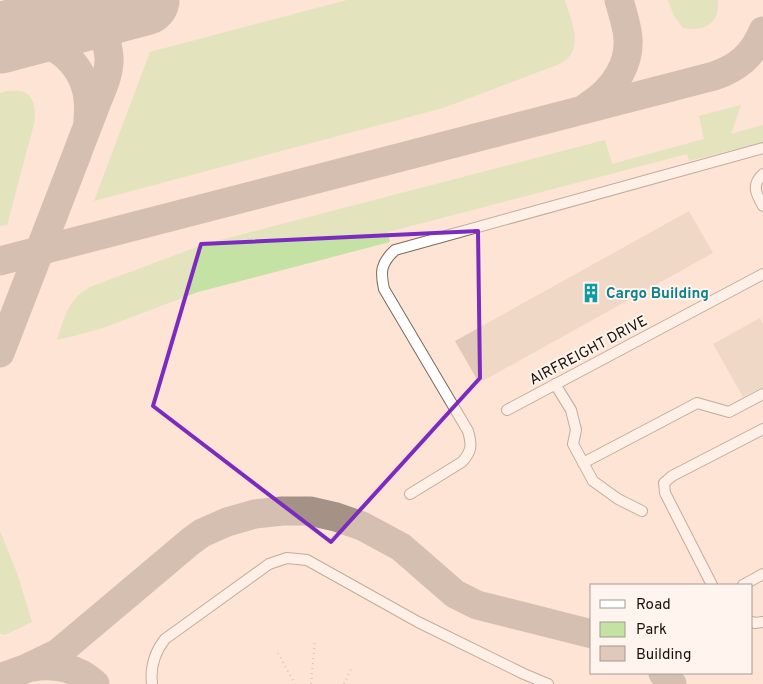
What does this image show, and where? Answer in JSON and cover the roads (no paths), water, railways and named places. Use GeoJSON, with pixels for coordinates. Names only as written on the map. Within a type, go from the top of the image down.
{"type":"FeatureCollection","features":[{"type":"Feature","properties":{"kind":"street"},"geometry":{"type":"LineString","coordinates":[[410,494],[462,462],[471,448],[468,431],[384,289],[381,277],[387,257],[395,250],[763,148]]}},
{"type":"Feature","properties":{"kind":"street"},"geometry":{"type":"LineString","coordinates":[[763,174],[758,178],[756,185],[758,198],[763,206]]}},
{"type":"Feature","properties":{"kind":"street","name":"AIRFREIGHT DRIVE"},"geometry":{"type":"LineString","coordinates":[[507,410],[763,274]]}},
{"type":"Feature","properties":{"kind":"street"},"geometry":{"type":"LineString","coordinates":[[555,384],[572,410],[576,430],[573,444],[593,481],[618,499],[642,511]]}},
{"type":"Feature","properties":{"kind":"street"},"geometry":{"type":"LineString","coordinates":[[583,463],[697,403],[728,412],[763,394]]}},
{"type":"Feature","properties":{"kind":"street"},"geometry":{"type":"LineString","coordinates":[[711,584],[665,493],[664,483],[672,476],[763,428]]}},
{"type":"Feature","properties":{"kind":"street"},"geometry":{"type":"LineString","coordinates":[[152,684],[151,672],[154,659],[164,639],[269,564],[287,558],[307,560],[418,622],[548,684]]}},
{"type":"Feature","properties":{"kind":"street"},"geometry":{"type":"LineString","coordinates":[[744,584],[763,574]]}},
{"type":"Feature","properties":{"kind":"place","name":"Cargo Building"},"geometry":{"type":"Point","coordinates":[591,293]}}]}
